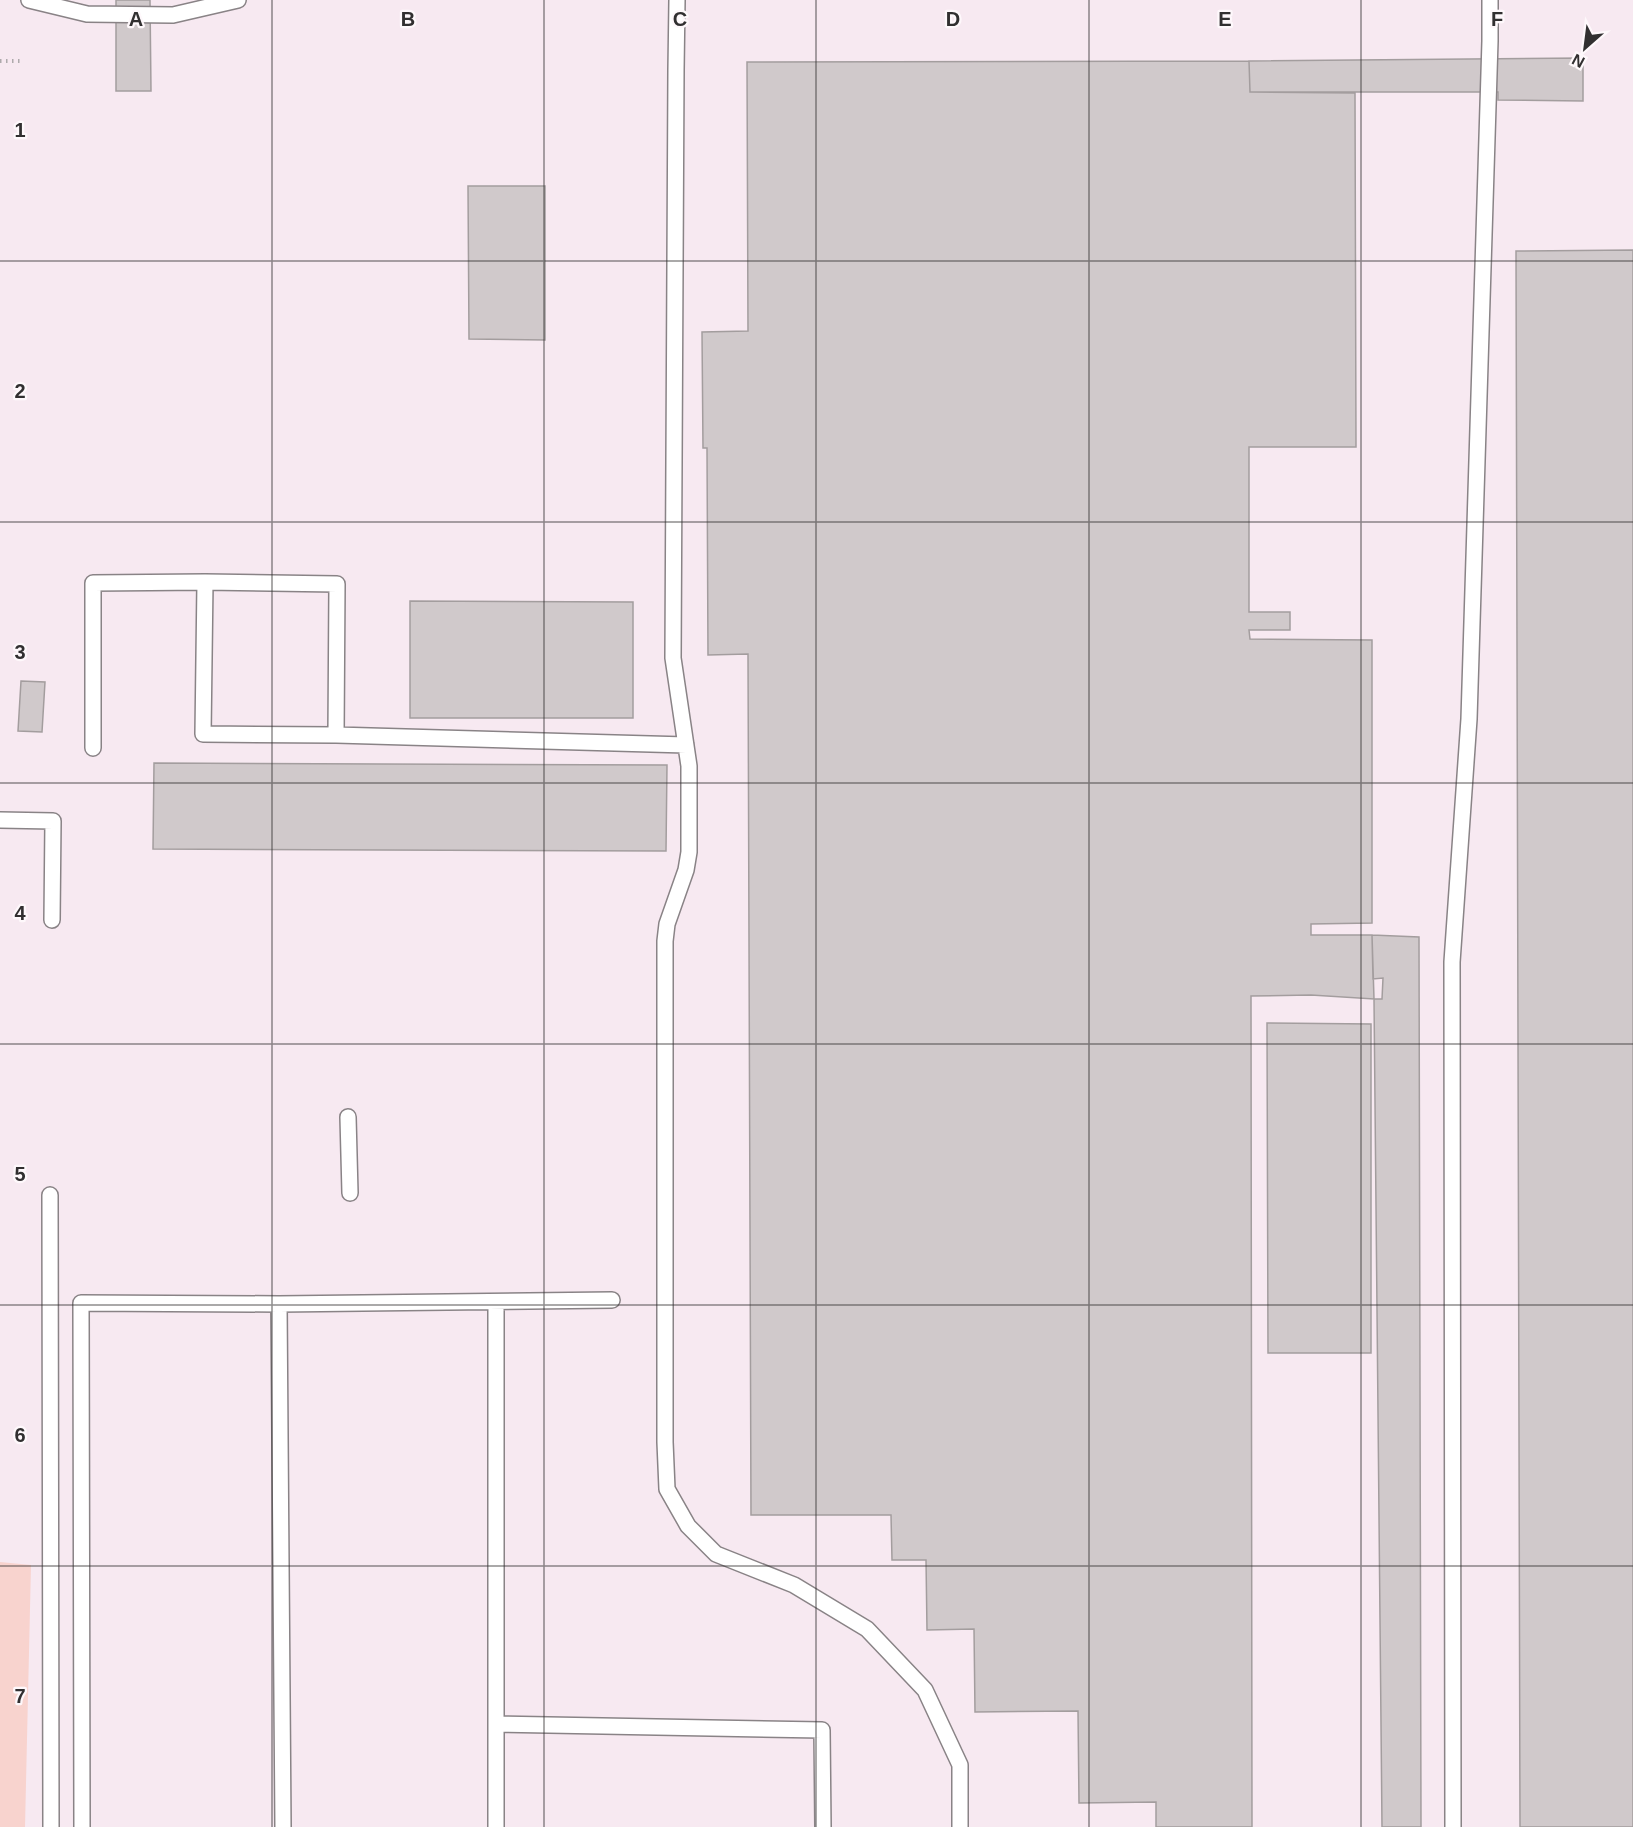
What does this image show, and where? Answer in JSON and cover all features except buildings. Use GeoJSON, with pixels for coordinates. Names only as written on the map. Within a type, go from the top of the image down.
{"type":"FeatureCollection","features":[{"type":"Feature","properties":{"kind":"lane"},"geometry":{"type":"LineString","coordinates":[[29,0],[87,14],[172,15],[238,0]]}},
{"type":"Feature","properties":{"kind":"lane"},"geometry":{"type":"LineString","coordinates":[[677,0],[673,658],[689,766],[689,852],[686,870],[667,924],[665,941],[665,1442],[667,1489],[688,1526],[716,1554],[794,1586],[867,1629],[925,1690],[960,1765],[960,1827]]}},
{"type":"Feature","properties":{"kind":"lane"},"geometry":{"type":"LineString","coordinates":[[1453,1827],[1452,962],[1468,719],[1490,0]]}},
{"type":"Feature","properties":{"kind":"lane"},"geometry":{"type":"LineString","coordinates":[[205,582],[203,734],[336,735],[686,745]]}},
{"type":"Feature","properties":{"kind":"lane"},"geometry":{"type":"LineString","coordinates":[[93,747],[93,583],[337,584],[336,735]]}},
{"type":"Feature","properties":{"kind":"lane"},"geometry":{"type":"LineString","coordinates":[[0,820],[54,821],[52,920]]}},
{"type":"Feature","properties":{"kind":"lane"},"geometry":{"type":"LineString","coordinates":[[348,1117],[350,1193]]}},
{"type":"Feature","properties":{"kind":"lane"},"geometry":{"type":"LineString","coordinates":[[50,1195],[51,1827]]}},
{"type":"Feature","properties":{"kind":"lane"},"geometry":{"type":"LineString","coordinates":[[82,1827],[81,1303],[279,1304],[612,1300]]}},
{"type":"Feature","properties":{"kind":"lane"},"geometry":{"type":"LineString","coordinates":[[496,1302],[496,1827]]}},
{"type":"Feature","properties":{"kind":"lane"},"geometry":{"type":"LineString","coordinates":[[279,1304],[283,1827]]}},
{"type":"Feature","properties":{"kind":"lane"},"geometry":{"type":"LineString","coordinates":[[497,1724],[822,1730],[823,1827]]}},
{"type":"Feature","properties":{"kind":"path"},"geometry":{"type":"LineString","coordinates":[[0,61],[23,61]]}},
{"type":"Feature","properties":{"kind":"shaded area"},"geometry":{"type":"Polygon","coordinates":[[[0,0],[1633,0],[1633,1827],[0,1827],[0,0]]]}},
{"type":"Feature","properties":{"kind":"shaded area"},"geometry":{"type":"Polygon","coordinates":[[[0,1562],[31,1565],[25,1827],[0,1827],[0,1562]]]}}]}
